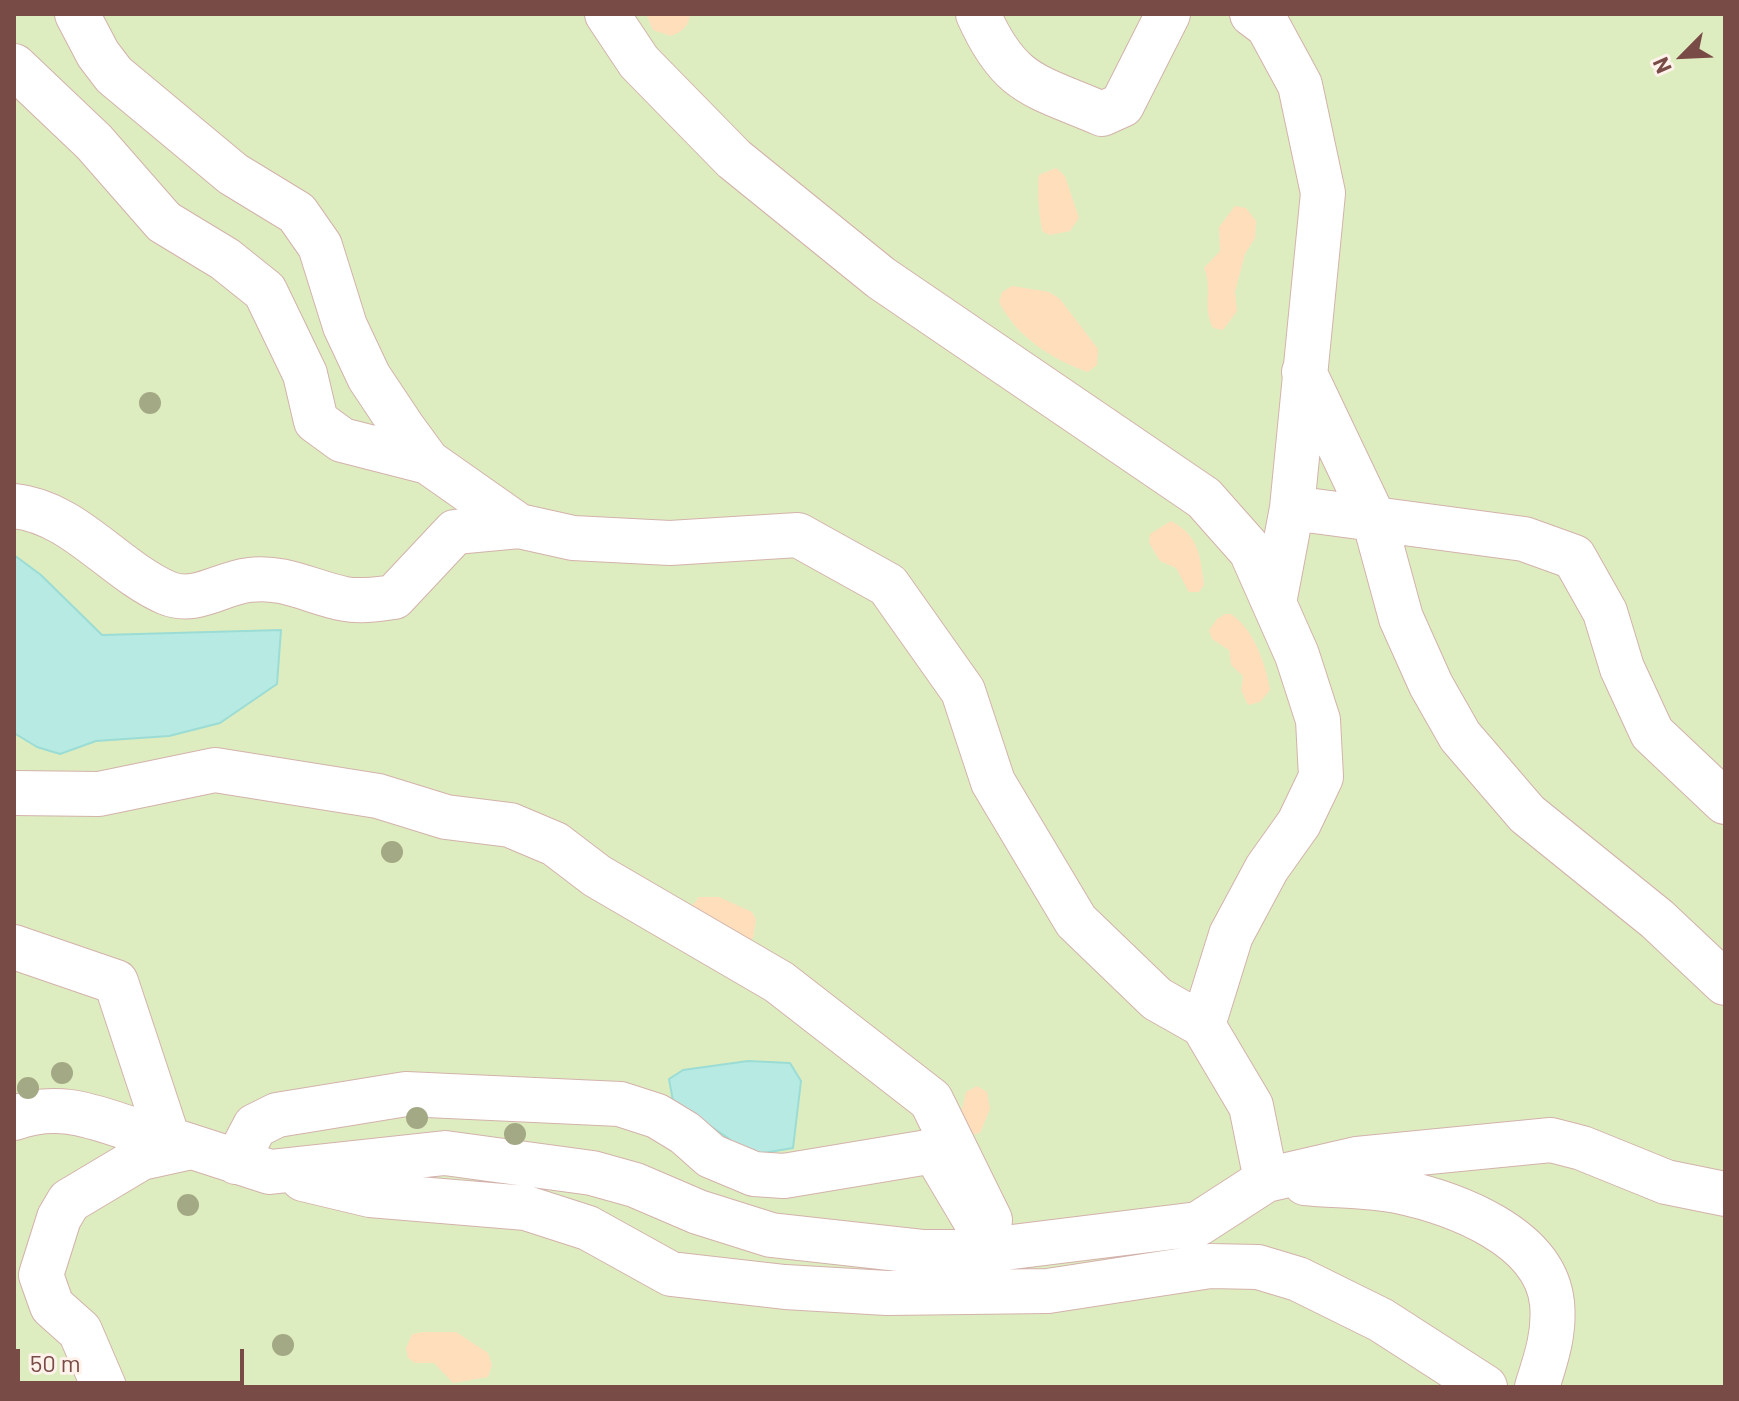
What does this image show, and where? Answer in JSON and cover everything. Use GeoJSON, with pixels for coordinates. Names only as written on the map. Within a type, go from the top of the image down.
{"type":"FeatureCollection","features":[{"type":"Feature","properties":{"kind":"lane"},"geometry":{"type":"LineString","coordinates":[[77,14],[114,75],[233,174],[297,213],[320,246],[345,326],[369,377],[428,462],[519,526]]}},
{"type":"Feature","properties":{"kind":"lane"},"geometry":{"type":"LineString","coordinates":[[607,14],[639,62],[734,159],[881,278],[1204,498],[1251,551],[1297,655],[1318,720],[1321,777],[1299,823],[1267,868],[1231,935],[1203,1025]]}},
{"type":"Feature","properties":{"kind":"lane"},"geometry":{"type":"LineString","coordinates":[[978,14],[999,55],[1016,76],[1102,114],[1122,105],[1168,14]]}},
{"type":"Feature","properties":{"kind":"lane"},"geometry":{"type":"LineString","coordinates":[[1252,14],[1268,26],[1300,85],[1323,193],[1292,508],[1274,603]]}},
{"type":"Feature","properties":{"kind":"lane"},"geometry":{"type":"LineString","coordinates":[[14,66],[94,142],[164,222],[225,259],[265,291],[305,374],[316,421],[342,440],[428,462]]}},
{"type":"Feature","properties":{"kind":"lane"},"geometry":{"type":"LineString","coordinates":[[1304,372],[1374,519],[1401,618],[1431,685],[1460,736],[1527,814],[1657,919],[1725,983]]}},
{"type":"Feature","properties":{"kind":"lane"},"geometry":{"type":"LineString","coordinates":[[14,506],[32,508],[63,524],[139,577],[169,594],[190,598],[250,579],[279,581],[344,599],[394,597],[455,532],[519,526],[573,538],[705,543],[749,536],[798,535],[888,585],[963,691],[993,782],[1076,921],[1157,999],[1203,1025],[1251,1106],[1266,1180]]}},
{"type":"Feature","properties":{"kind":"lane"},"geometry":{"type":"LineString","coordinates":[[1292,508],[1524,539],[1574,557],[1605,612],[1622,668],[1652,733],[1725,802]]}},
{"type":"Feature","properties":{"kind":"lane"},"geometry":{"type":"LineString","coordinates":[[14,793],[99,794],[215,770],[378,796],[446,817],[510,825],[555,844],[597,876],[779,982],[931,1100],[990,1220],[975,1220],[934,1151],[784,1176],[754,1174],[711,1156],[685,1133],[657,1116],[620,1104],[406,1094],[335,1104],[277,1115],[255,1126],[253,1167]]}},
{"type":"Feature","properties":{"kind":"lane"},"geometry":{"type":"LineString","coordinates":[[14,947],[116,982],[179,1143]]}},
{"type":"Feature","properties":{"kind":"lane"},"geometry":{"type":"LineString","coordinates":[[14,1118],[41,1108],[69,1111],[253,1167],[370,1195],[526,1208],[588,1228],[671,1274],[785,1287],[887,1293],[1048,1291],[1210,1266],[1258,1267],[1298,1279],[1381,1320],[1485,1387]]}},
{"type":"Feature","properties":{"kind":"lane"},"geometry":{"type":"LineString","coordinates":[[253,1167],[445,1153],[592,1173],[635,1185],[698,1212],[771,1235],[924,1252],[972,1252],[1198,1224],[1266,1180],[1357,1159],[1551,1140],[1582,1148],[1666,1182],[1725,1194]]}},
{"type":"Feature","properties":{"kind":"lane"},"geometry":{"type":"LineString","coordinates":[[104,1387],[80,1331],[52,1306],[41,1275],[59,1218],[69,1201],[141,1158],[179,1143]]}},
{"type":"Feature","properties":{"kind":"lane"},"geometry":{"type":"LineString","coordinates":[[1266,1180],[1396,1191],[1449,1207],[1494,1227],[1536,1261],[1552,1300],[1552,1337],[1537,1387]]}},
{"type":"Feature","properties":{"kind":"green space"},"geometry":{"type":"Polygon","coordinates":[[[14,14],[1725,14],[1725,1387],[14,1387],[14,14]]]}},
{"type":"Feature","properties":{"kind":"sand"},"geometry":{"type":"Polygon","coordinates":[[[646,14],[690,14],[684,28],[671,36],[653,30],[646,14]]]}},
{"type":"Feature","properties":{"kind":"sand"},"geometry":{"type":"Polygon","coordinates":[[[1056,168],[1065,176],[1079,218],[1070,231],[1050,235],[1043,232],[1038,180],[1039,175],[1056,168]]]}},
{"type":"Feature","properties":{"kind":"sand"},"geometry":{"type":"Polygon","coordinates":[[[1235,206],[1246,208],[1256,221],[1255,238],[1245,254],[1235,292],[1237,311],[1223,330],[1213,328],[1210,321],[1204,268],[1220,251],[1219,227],[1235,206]]]}},
{"type":"Feature","properties":{"kind":"sand"},"geometry":{"type":"Polygon","coordinates":[[[1012,286],[1049,292],[1060,299],[1098,349],[1097,365],[1088,372],[1074,367],[1025,336],[999,302],[1002,292],[1012,286]]]}},
{"type":"Feature","properties":{"kind":"sand"},"geometry":{"type":"Polygon","coordinates":[[[1171,521],[1187,533],[1196,547],[1204,585],[1199,592],[1189,592],[1176,568],[1160,561],[1149,543],[1150,534],[1171,521]]]}},
{"type":"Feature","properties":{"kind":"sand"},"geometry":{"type":"Polygon","coordinates":[[[1225,614],[1231,614],[1246,628],[1262,658],[1270,690],[1260,702],[1248,705],[1241,690],[1243,676],[1231,665],[1229,650],[1212,639],[1209,630],[1225,614]]]}},
{"type":"Feature","properties":{"kind":"sand"},"geometry":{"type":"Polygon","coordinates":[[[699,897],[719,897],[752,912],[756,920],[753,938],[741,947],[687,912],[699,897]]]}},
{"type":"Feature","properties":{"kind":"sand"},"geometry":{"type":"Polygon","coordinates":[[[977,1086],[987,1092],[990,1109],[980,1133],[970,1135],[961,1113],[966,1092],[977,1086]]]}},
{"type":"Feature","properties":{"kind":"sand"},"geometry":{"type":"Polygon","coordinates":[[[456,1332],[488,1353],[492,1365],[488,1377],[453,1383],[434,1363],[415,1363],[408,1358],[406,1348],[412,1334],[456,1332]]]}},
{"type":"Feature","properties":{"kind":"water"},"geometry":{"type":"Polygon","coordinates":[[[14,555],[41,575],[102,635],[281,630],[277,684],[220,723],[169,736],[96,741],[60,754],[37,747],[14,733],[14,555]]]}},
{"type":"Feature","properties":{"kind":"water"},"geometry":{"type":"Polygon","coordinates":[[[748,1061],[790,1063],[801,1081],[793,1148],[746,1156],[728,1138],[673,1101],[669,1079],[683,1070],[748,1061]]]}}]}
